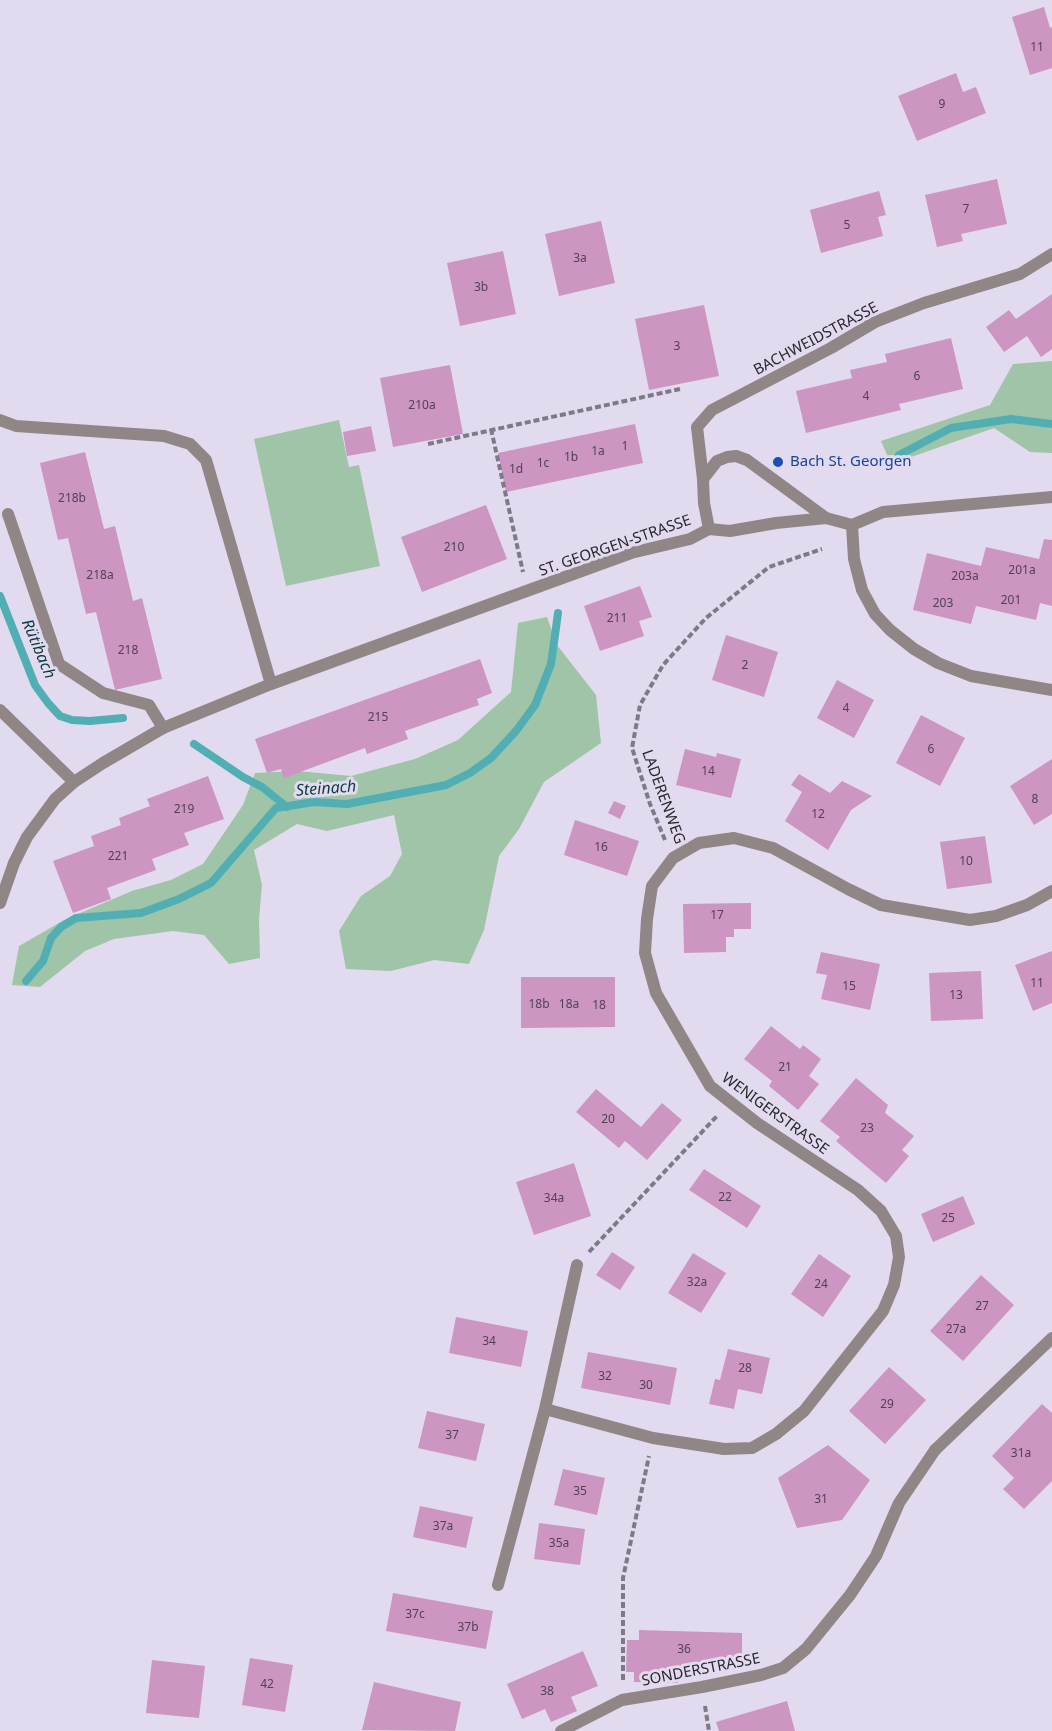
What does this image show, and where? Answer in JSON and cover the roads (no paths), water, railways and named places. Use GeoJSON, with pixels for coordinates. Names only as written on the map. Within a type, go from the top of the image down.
{"type":"FeatureCollection","features":[{"type":"Feature","properties":{"kind":"street","name":"BACHWEIDSTRASSE"},"geometry":{"type":"LineString","coordinates":[[709,529],[704,503],[697,427],[712,410],[831,348],[875,322],[924,303],[1020,274],[1052,254]]}},
{"type":"Feature","properties":{"kind":"street"},"geometry":{"type":"LineString","coordinates":[[0,420],[16,426],[164,436],[190,444],[206,460],[271,684]]}},
{"type":"Feature","properties":{"kind":"street"},"geometry":{"type":"LineString","coordinates":[[703,479],[717,461],[736,456],[747,460],[826,518]]}},
{"type":"Feature","properties":{"kind":"street"},"geometry":{"type":"LineString","coordinates":[[1052,497],[883,512],[852,525],[854,559],[862,590],[875,614],[890,630],[914,649],[938,663],[970,676],[1052,690]]}},
{"type":"Feature","properties":{"kind":"street"},"geometry":{"type":"LineString","coordinates":[[8,514],[59,664],[103,693],[149,705],[163,728]]}},
{"type":"Feature","properties":{"kind":"street","name":"ST. GEORGEN-STRASSE"},"geometry":{"type":"LineString","coordinates":[[0,903],[14,863],[27,837],[55,799],[74,782],[163,728],[271,684],[631,553],[690,539],[709,529],[730,531],[826,518],[852,525]]}},
{"type":"Feature","properties":{"kind":"street"},"geometry":{"type":"LineString","coordinates":[[0,710],[74,782]]}},
{"type":"Feature","properties":{"kind":"street","name":"WENIGERSTRASSE"},"geometry":{"type":"LineString","coordinates":[[545,1409],[652,1438],[724,1449],[752,1448],[776,1434],[804,1411],[883,1311],[894,1285],[899,1257],[896,1236],[881,1211],[858,1190],[757,1123],[710,1086],[680,1038],[656,993],[645,953],[647,919],[652,886],[673,858],[699,843],[734,838],[774,848],[881,905],[970,920],[996,916],[1027,905],[1052,891]]}},
{"type":"Feature","properties":{"kind":"street"},"geometry":{"type":"LineString","coordinates":[[498,1585],[545,1409],[577,1265]]}},
{"type":"Feature","properties":{"kind":"street","name":"SONDERSTRASSE"},"geometry":{"type":"LineString","coordinates":[[561,1731],[622,1700],[760,1676],[783,1668],[806,1649],[850,1595],[876,1556],[899,1503],[935,1450],[1052,1338]]}},
{"type":"Feature","properties":{"kind":"waterway","name":"Steinach"},"geometry":{"type":"LineString","coordinates":[[899,455],[951,428],[1011,419],[1052,424]]}},
{"type":"Feature","properties":{"kind":"waterway","name":"Rütibach"},"geometry":{"type":"LineString","coordinates":[[0,596],[35,685],[60,716],[72,720],[90,721],[123,718]]}},
{"type":"Feature","properties":{"kind":"waterway","name":"Steinach"},"geometry":{"type":"LineString","coordinates":[[26,981],[43,961],[51,938],[61,927],[76,918],[141,913],[179,899],[211,883],[276,808],[314,802],[347,804],[446,785],[470,773],[491,758],[516,731],[535,705],[551,664],[558,613]]}},
{"type":"Feature","properties":{"kind":"waterway","name":"Rütibach"},"geometry":{"type":"LineString","coordinates":[[194,744],[262,787],[287,807]]}},
{"type":"Feature","properties":{"kind":"place","name":"Bach St. Georgen"},"geometry":{"type":"Point","coordinates":[778,462]}}]}
